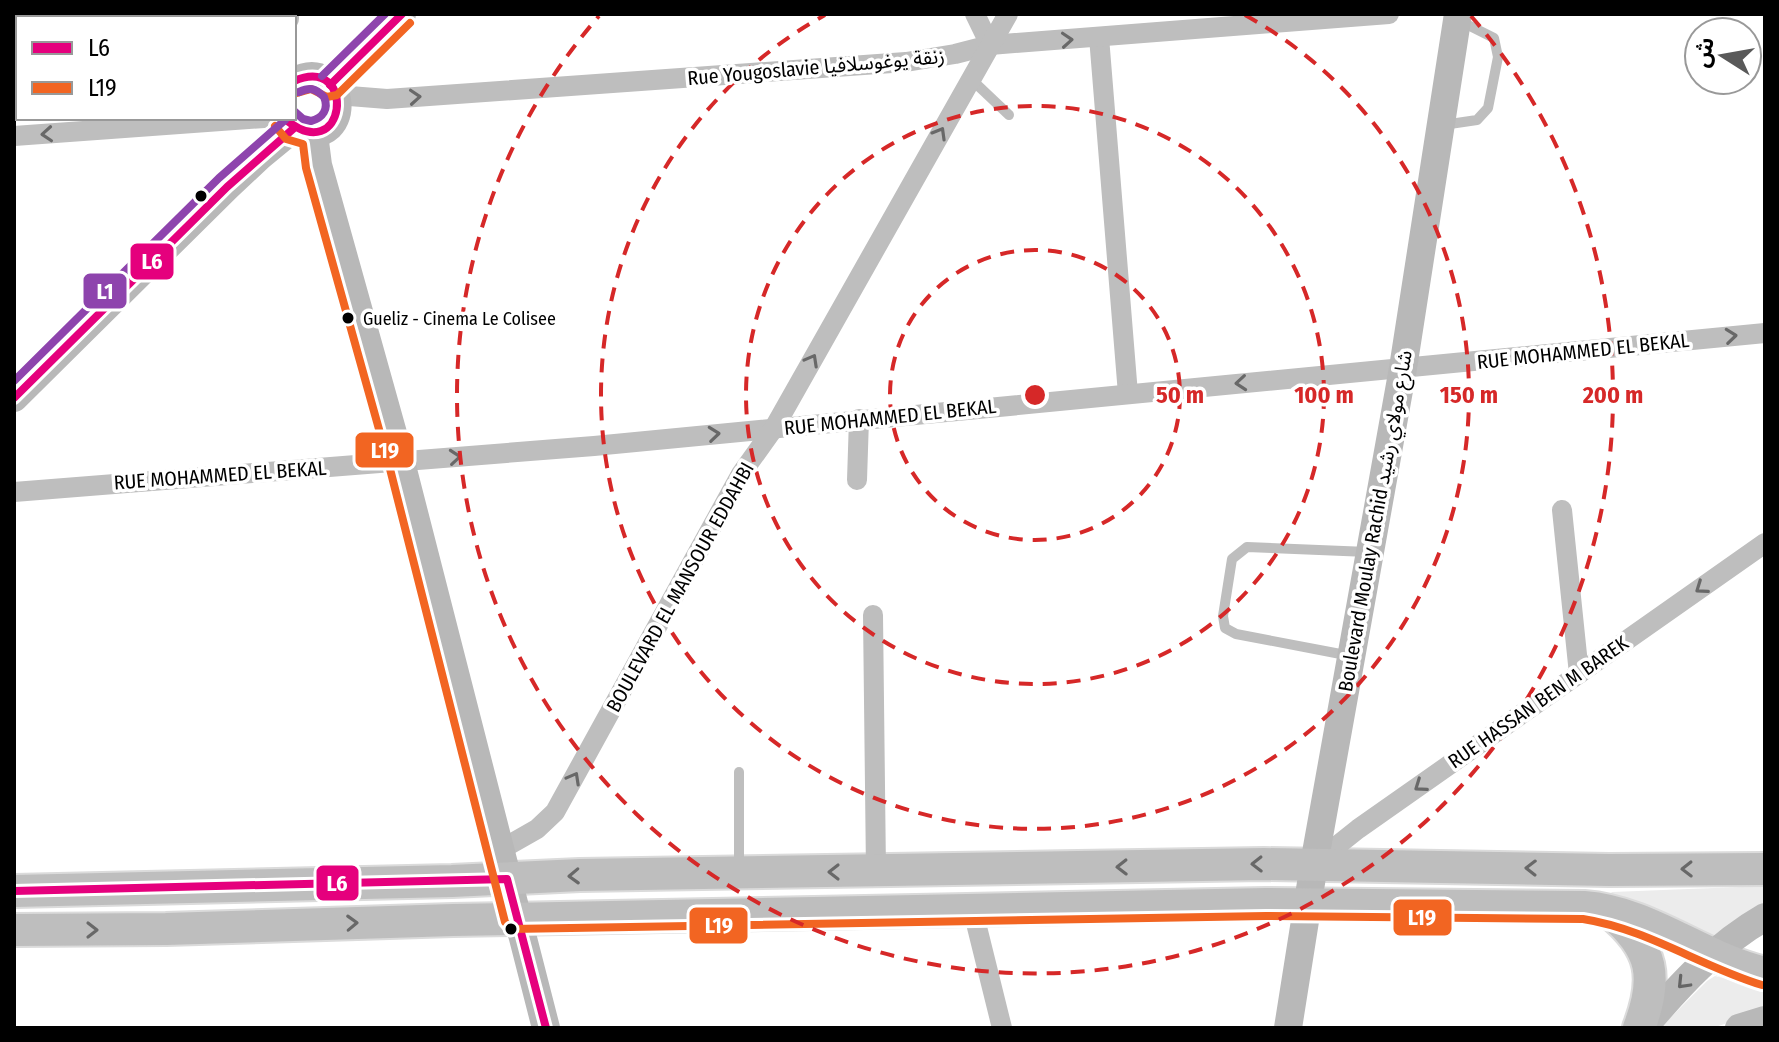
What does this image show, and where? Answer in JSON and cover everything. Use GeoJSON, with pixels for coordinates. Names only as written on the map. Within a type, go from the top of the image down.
{"type":"FeatureCollection","features":[{"type":"Feature","properties":{"kind":"main road"},"geometry":{"type":"LineString","coordinates":[[14,398],[259,157],[297,127],[328,128],[338,113],[312,78],[402,14]]}},
{"type":"Feature","properties":{"kind":"main road","name":"Boulevard Moulay Rachid شارع مولاي رشيد"},"geometry":{"type":"LineString","coordinates":[[1288,1028],[1314,864],[1403,368],[1458,17]]}},
{"type":"Feature","properties":{"kind":"main road"},"geometry":{"type":"LineString","coordinates":[[297,127],[318,165],[401,462],[546,1028]]}},
{"type":"Feature","properties":{"kind":"main road"},"geometry":{"type":"LineString","coordinates":[[14,891],[503,864],[739,873],[1314,864],[1609,870],[1765,869]]}},
{"type":"Feature","properties":{"kind":"main road"},"geometry":{"type":"LineString","coordinates":[[14,930],[1308,904],[1606,909],[1640,919],[1713,955],[1765,973]]}},
{"type":"Feature","properties":{"kind":"main road"},"geometry":{"type":"LineString","coordinates":[[1606,909],[1635,937],[1649,965],[1650,994],[1641,1028]]}},
{"type":"Feature","properties":{"kind":"main road"},"geometry":{"type":"LineString","coordinates":[[1641,1028],[1713,955],[1765,917]]}},
{"type":"Feature","properties":{"kind":"main road"},"geometry":{"type":"LineString","coordinates":[[1739,1028],[1765,1020]]}},
{"type":"Feature","properties":{"kind":"street"},"geometry":{"type":"LineString","coordinates":[[975,14],[990,45]]}},
{"type":"Feature","properties":{"kind":"street","name":"BOULEVARD EL MANSOUR EDDAHBI"},"geometry":{"type":"LineString","coordinates":[[503,864],[555,812],[741,474],[774,428],[1008,14]]}},
{"type":"Feature","properties":{"kind":"street","name":"Rue Yougoslavie زنقة يوغوسلافيا"},"geometry":{"type":"LineString","coordinates":[[312,78],[387,99],[906,62],[990,45],[1389,14]]}},
{"type":"Feature","properties":{"kind":"street"},"geometry":{"type":"LineString","coordinates":[[1099,37],[1128,394]]}},
{"type":"Feature","properties":{"kind":"street"},"geometry":{"type":"LineString","coordinates":[[14,136],[236,120]]}},
{"type":"Feature","properties":{"kind":"street","name":"RUE MOHAMMED EL BEKAL"},"geometry":{"type":"LineString","coordinates":[[14,492],[401,462],[1765,333]]}},
{"type":"Feature","properties":{"kind":"street"},"geometry":{"type":"LineString","coordinates":[[857,480],[859,419]]}},
{"type":"Feature","properties":{"kind":"street"},"geometry":{"type":"LineString","coordinates":[[1562,510],[1579,674]]}},
{"type":"Feature","properties":{"kind":"street","name":"RUE HASSAN BEN M BAREK"},"geometry":{"type":"LineString","coordinates":[[1314,864],[1358,829],[1765,543]]}},
{"type":"Feature","properties":{"kind":"street"},"geometry":{"type":"LineString","coordinates":[[873,615],[876,872]]}},
{"type":"Feature","properties":{"kind":"street"},"geometry":{"type":"LineString","coordinates":[[973,911],[1002,1028]]}},
{"type":"Feature","properties":{"kind":"lane"},"geometry":{"type":"LineString","coordinates":[[1441,125],[1477,120],[1488,108],[1498,57],[1494,38],[1458,17]]}},
{"type":"Feature","properties":{"kind":"lane"},"geometry":{"type":"LineString","coordinates":[[971,79],[1009,115]]}},
{"type":"Feature","properties":{"kind":"lane"},"geometry":{"type":"LineString","coordinates":[[1351,656],[1236,634],[1225,628],[1223,616],[1232,559],[1247,547],[1370,552]]}},
{"type":"Feature","properties":{"kind":"lane"},"geometry":{"type":"LineString","coordinates":[[739,772],[739,873]]}},
{"type":"Feature","properties":{"kind":"shaded area"},"geometry":{"type":"Polygon","coordinates":[[[1765,886],[1765,904],[1715,940],[1609,895],[1612,892],[1765,886]]]}},
{"type":"Feature","properties":{"kind":"shaded area"},"geometry":{"type":"Polygon","coordinates":[[[1715,976],[1765,988],[1765,1011],[1712,1028],[1660,1028],[1707,981],[1715,976]]]}},
{"type":"Feature","properties":{"kind":"transit line","name":"L1"},"geometry":{"type":"LineString","coordinates":[[322,76],[385,14]]}},
{"type":"Feature","properties":{"kind":"transit line","name":"L6"},"geometry":{"type":"LineString","coordinates":[[330,85],[402,14]]}},
{"type":"Feature","properties":{"kind":"transit line","name":"L19"},"geometry":{"type":"LineString","coordinates":[[297,93],[311,89],[327,97],[337,95],[410,23]]}},
{"type":"Feature","properties":{"kind":"transit line","name":"L6"},"geometry":{"type":"LineString","coordinates":[[287,120],[305,131],[321,131],[332,123],[337,109],[336,95],[329,83],[315,77],[296,81]]}},
{"type":"Feature","properties":{"kind":"transit line","name":"L1"},"geometry":{"type":"LineString","coordinates":[[296,113],[311,121],[322,115],[325,109],[324,97],[318,92],[312,89],[299,92]]}},
{"type":"Feature","properties":{"kind":"transit line","name":"L1"},"geometry":{"type":"LineString","coordinates":[[14,381],[219,178],[285,120]]}},
{"type":"Feature","properties":{"kind":"transit line","name":"L19"},"geometry":{"type":"LineString","coordinates":[[275,126],[286,139],[303,144],[306,168],[389,465],[505,922],[511,929],[1266,916],[1583,919],[1651,939],[1762,985]]}},
{"type":"Feature","properties":{"kind":"transit line","name":"L6"},"geometry":{"type":"LineString","coordinates":[[14,398],[227,187],[293,129]]}},
{"type":"Feature","properties":{"kind":"transit line","name":"L6"},"geometry":{"type":"LineString","coordinates":[[14,891],[507,879],[546,1028]]}},
{"type":"Feature","properties":{"kind":"place","name":"Gueliz - Cinema Le Colisee"},"geometry":{"type":"Point","coordinates":[348,318]}}]}
